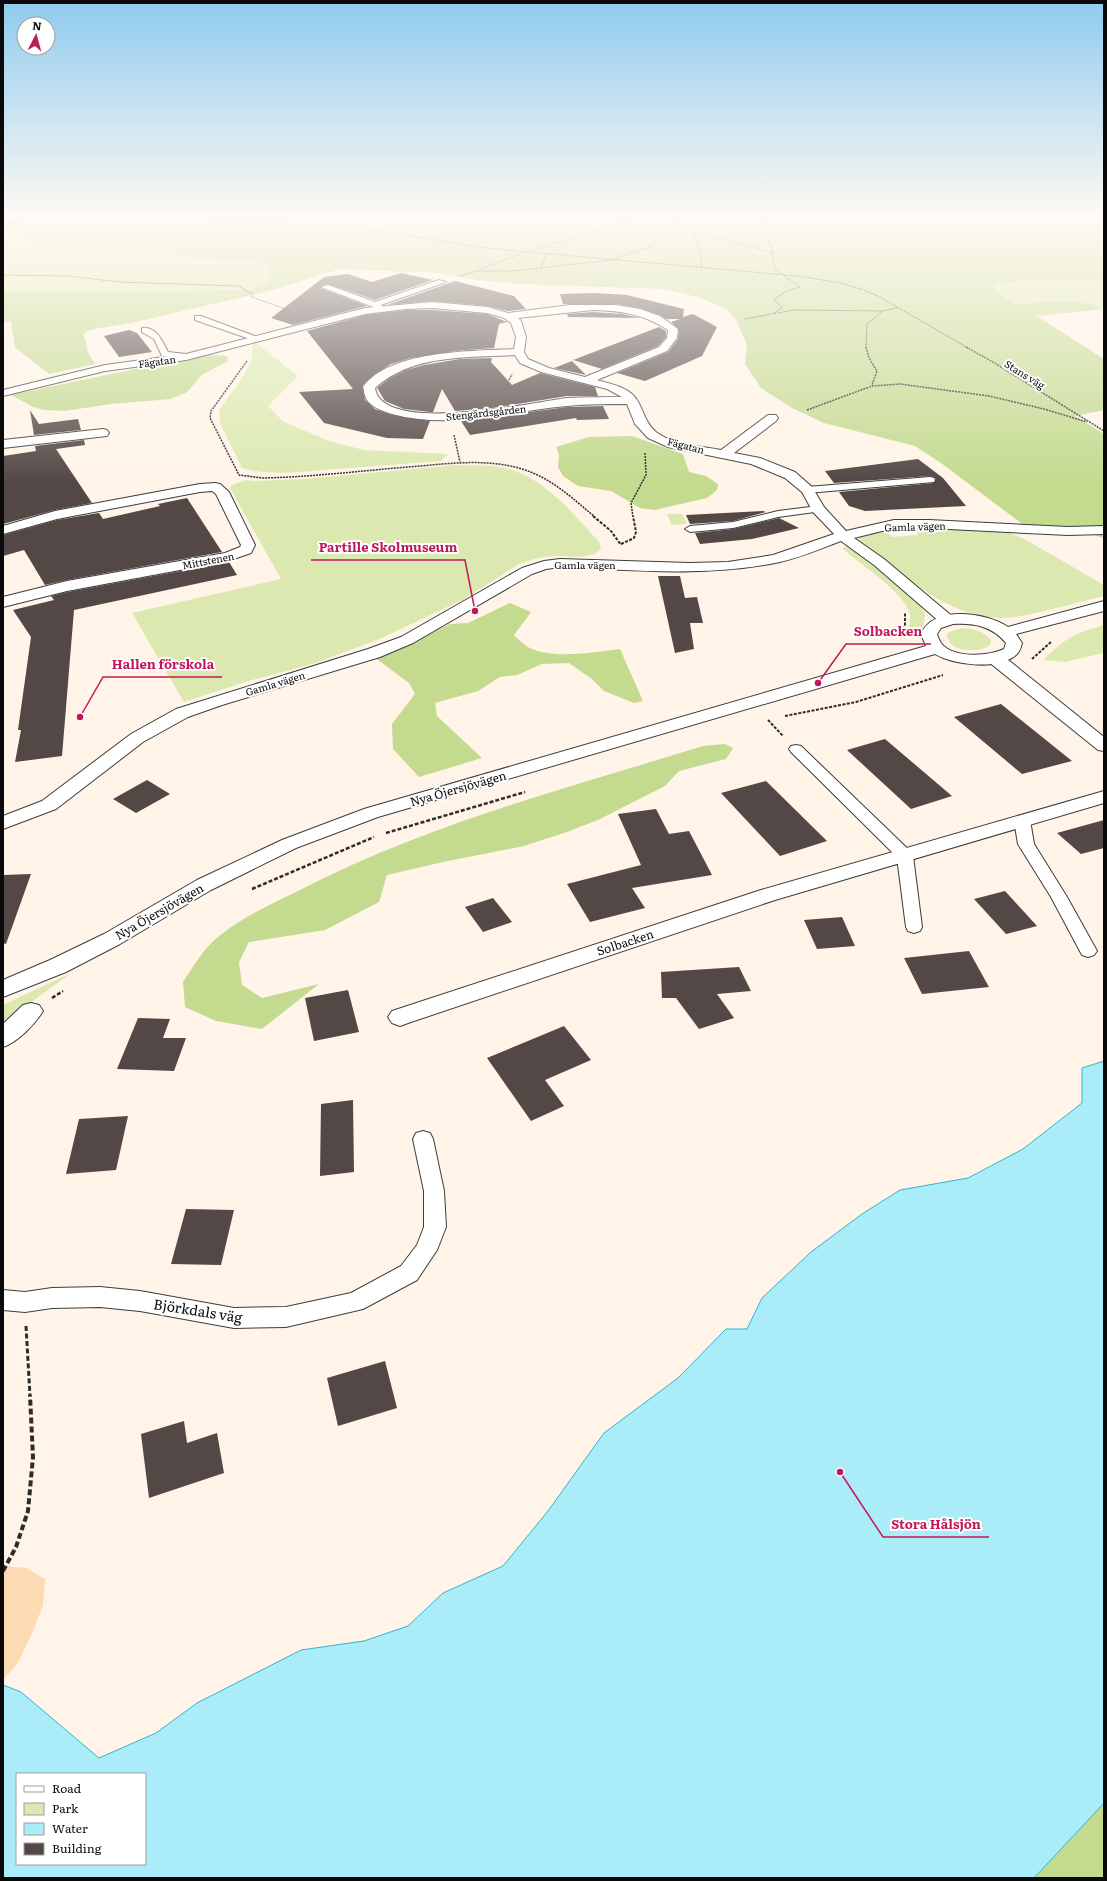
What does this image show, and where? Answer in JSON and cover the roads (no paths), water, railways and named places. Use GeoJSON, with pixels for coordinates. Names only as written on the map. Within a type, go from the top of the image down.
{"type":"FeatureCollection","features":[{"type":"Feature","properties":{"kind":"street","name":"Fägatan"},"geometry":{"type":"LineString","coordinates":[[3,393],[92,370],[186,357],[259,339],[378,306],[450,306],[488,310],[508,316]]}},
{"type":"Feature","properties":{"kind":"street"},"geometry":{"type":"LineString","coordinates":[[508,316],[554,309],[609,308],[640,312],[655,317],[673,329],[672,338],[663,349],[587,380]]}},
{"type":"Feature","properties":{"kind":"street"},"geometry":{"type":"LineString","coordinates":[[508,316],[516,321],[519,327],[521,337],[519,352],[521,358],[532,365],[555,373],[611,387],[624,394],[632,401]]}},
{"type":"Feature","properties":{"kind":"street","name":"Stengärdsgården"},"geometry":{"type":"LineString","coordinates":[[519,352],[463,355],[409,363],[382,374],[369,387],[368,396],[372,402],[382,407],[415,415],[451,417],[566,402],[632,401]]}},
{"type":"Feature","properties":{"kind":"street","name":"Fägatan"},"geometry":{"type":"LineString","coordinates":[[632,401],[641,424],[652,434],[672,444],[755,461],[790,475],[807,490],[818,509],[843,536],[879,562],[947,620]]}},
{"type":"Feature","properties":{"kind":"street"},"geometry":{"type":"LineString","coordinates":[[724,454],[772,418]]}},
{"type":"Feature","properties":{"kind":"street"},"geometry":{"type":"LineString","coordinates":[[3,444],[103,433]]}},
{"type":"Feature","properties":{"kind":"street","name":"Mittstenen"},"geometry":{"type":"LineString","coordinates":[[3,530],[55,515],[200,488],[215,487],[222,492],[248,544],[246,550],[228,557],[67,586],[3,602]]}},
{"type":"Feature","properties":{"kind":"street","name":"Gamla vägen"},"geometry":{"type":"LineString","coordinates":[[3,823],[49,805],[137,738],[182,713],[216,701],[374,653],[407,640],[503,583],[527,571],[544,565],[560,563],[690,567],[728,566],[775,559],[843,536],[873,528],[908,524],[1061,531],[1104,530]]}},
{"type":"Feature","properties":{"kind":"street"},"geometry":{"type":"LineString","coordinates":[[1006,632],[1104,606]]}},
{"type":"Feature","properties":{"kind":"street"},"geometry":{"type":"LineString","coordinates":[[1001,663],[1013,648],[1012,640],[1006,632],[991,624],[965,619],[947,620],[938,623],[930,631],[928,650],[966,659],[1001,663],[1104,746]]}},
{"type":"Feature","properties":{"kind":"street","name":"Nya Öjersjövägen"},"geometry":{"type":"LineString","coordinates":[[3,989],[58,966],[105,943],[204,885],[282,848],[371,813],[928,650]]}},
{"type":"Feature","properties":{"kind":"street","name":"Solbacken"},"geometry":{"type":"LineString","coordinates":[[400,1017],[768,895],[1104,797]]}},
{"type":"Feature","properties":{"kind":"street"},"geometry":{"type":"LineString","coordinates":[[3,1038],[31,1011]]}},
{"type":"Feature","properties":{"kind":"lane"},"geometry":{"type":"LineString","coordinates":[[198,318],[259,339]]}},
{"type":"Feature","properties":{"kind":"lane"},"geometry":{"type":"LineString","coordinates":[[145,330],[157,338],[165,354],[186,357]]}},
{"type":"Feature","properties":{"kind":"lane"},"geometry":{"type":"LineString","coordinates":[[807,490],[930,480]]}},
{"type":"Feature","properties":{"kind":"lane"},"geometry":{"type":"LineString","coordinates":[[690,529],[733,525],[778,514],[818,509]]}},
{"type":"Feature","properties":{"kind":"lane"},"geometry":{"type":"LineString","coordinates":[[796,749],[905,856],[914,927]]}},
{"type":"Feature","properties":{"kind":"lane"},"geometry":{"type":"LineString","coordinates":[[1022,820],[1026,844],[1059,896],[1088,951]]}},
{"type":"Feature","properties":{"kind":"lane","name":"Björkdals väg"},"geometry":{"type":"LineString","coordinates":[[3,1300],[25,1302],[52,1298],[100,1297],[140,1301],[188,1311],[234,1318],[286,1317],[355,1302],[409,1274],[426,1250],[435,1227],[434,1198],[423,1138]]}},
{"type":"Feature","properties":{"kind":"water"},"geometry":{"type":"Polygon","coordinates":[[[1104,1061],[1104,1803],[1034,1878],[3,1878],[3,1685],[21,1692],[99,1758],[156,1733],[197,1703],[301,1650],[364,1641],[408,1626],[443,1593],[503,1566],[548,1511],[604,1433],[678,1378],[726,1329],[747,1329],[762,1298],[811,1252],[862,1214],[900,1190],[968,1178],[1023,1149],[1082,1103],[1082,1068],[1104,1061]]]}},
{"type":"Feature","properties":{"kind":"place","name":"Partille Skolmuseum"},"geometry":{"type":"Point","coordinates":[475,611]}},
{"type":"Feature","properties":{"kind":"place","name":"Solbacken"},"geometry":{"type":"Point","coordinates":[818,683]}},
{"type":"Feature","properties":{"kind":"place","name":"Hallen förskola"},"geometry":{"type":"Point","coordinates":[80,717]}},
{"type":"Feature","properties":{"kind":"place","name":"Stora Hålsjön"},"geometry":{"type":"Point","coordinates":[840,1472]}}]}
